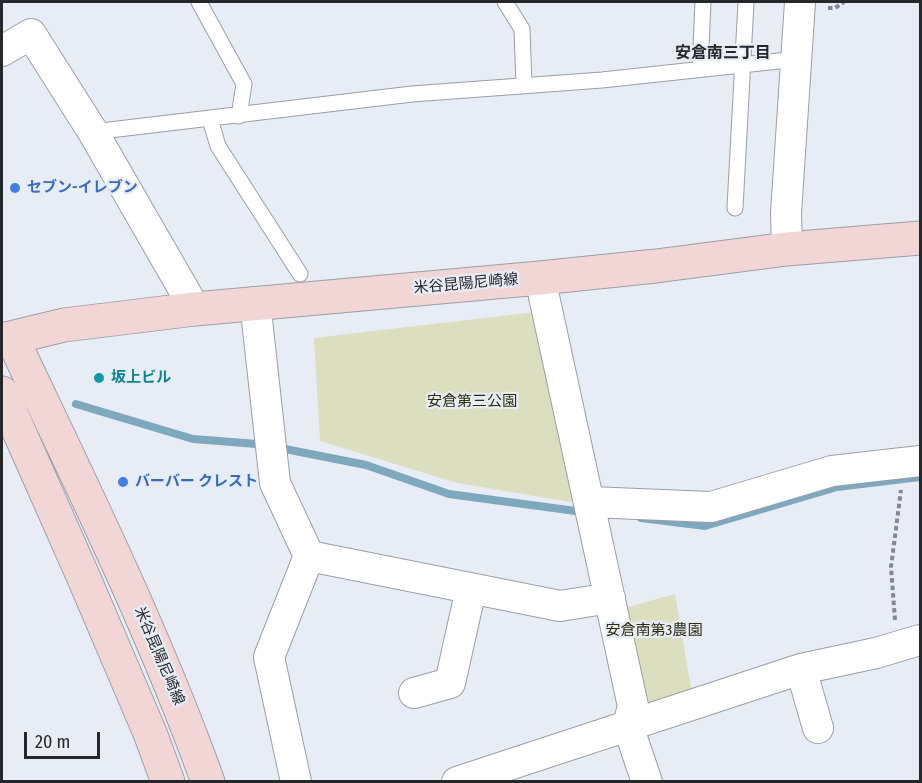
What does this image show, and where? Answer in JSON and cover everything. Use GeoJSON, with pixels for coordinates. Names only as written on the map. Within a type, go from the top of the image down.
{"type":"FeatureCollection","features":[{"type":"Feature","properties":{"kind":"main road","name":"米谷昆陽尼崎線"},"geometry":{"type":"LineString","coordinates":[[208,782],[188,725],[134,596],[7,339],[64,324],[255,302],[540,278],[787,249],[921,238]]}},
{"type":"Feature","properties":{"kind":"main road"},"geometry":{"type":"LineString","coordinates":[[2,393],[92,597],[150,733],[168,782]]}},
{"type":"Feature","properties":{"kind":"street"},"geometry":{"type":"LineString","coordinates":[[787,249],[786,213],[800,2]]}},
{"type":"Feature","properties":{"kind":"street"},"geometry":{"type":"LineString","coordinates":[[2,51],[31,34],[93,132],[195,309]]}},
{"type":"Feature","properties":{"kind":"street"},"geometry":{"type":"LineString","coordinates":[[540,278],[633,706],[628,726],[646,782]]}},
{"type":"Feature","properties":{"kind":"street"},"geometry":{"type":"LineString","coordinates":[[255,302],[275,483],[309,556],[269,657],[296,782]]}},
{"type":"Feature","properties":{"kind":"street"},"geometry":{"type":"LineString","coordinates":[[590,502],[711,507],[832,471],[912,462]]}},
{"type":"Feature","properties":{"kind":"street"},"geometry":{"type":"LineString","coordinates":[[309,556],[560,606],[610,598]]}},
{"type":"Feature","properties":{"kind":"street"},"geometry":{"type":"LineString","coordinates":[[414,693],[450,683],[471,589]]}},
{"type":"Feature","properties":{"kind":"street"},"geometry":{"type":"LineString","coordinates":[[457,782],[801,669],[909,643]]}},
{"type":"Feature","properties":{"kind":"street"},"geometry":{"type":"LineString","coordinates":[[801,669],[818,728]]}},
{"type":"Feature","properties":{"kind":"lane"},"geometry":{"type":"LineString","coordinates":[[199,2],[244,84],[239,116]]}},
{"type":"Feature","properties":{"kind":"lane"},"geometry":{"type":"LineString","coordinates":[[505,2],[522,29],[524,86]]}},
{"type":"Feature","properties":{"kind":"lane"},"geometry":{"type":"LineString","coordinates":[[700,69],[703,2]]}},
{"type":"Feature","properties":{"kind":"lane"},"geometry":{"type":"LineString","coordinates":[[735,208],[746,2]]}},
{"type":"Feature","properties":{"kind":"lane"},"geometry":{"type":"LineString","coordinates":[[93,132],[412,94],[524,86],[797,59]]}},
{"type":"Feature","properties":{"kind":"lane"},"geometry":{"type":"LineString","coordinates":[[210,119],[218,146],[300,274]]}},
{"type":"Feature","properties":{"kind":"path"},"geometry":{"type":"LineString","coordinates":[[909,643],[891,567],[912,462]]}},
{"type":"Feature","properties":{"kind":"green space","name":"安倉第三公園"},"geometry":{"type":"Polygon","coordinates":[[[536,312],[579,498],[570,502],[457,483],[320,441],[314,338],[536,312]]]}},
{"type":"Feature","properties":{"kind":"green space","name":"安倉南第3農園"},"geometry":{"type":"Polygon","coordinates":[[[675,594],[692,694],[650,708],[641,702],[620,609],[675,594]]]}},
{"type":"Feature","properties":{"kind":"waterway"},"geometry":{"type":"LineString","coordinates":[[76,404],[193,439],[257,444]]}},
{"type":"Feature","properties":{"kind":"waterway"},"geometry":{"type":"LineString","coordinates":[[280,448],[366,465],[449,494],[583,512]]}},
{"type":"Feature","properties":{"kind":"waterway"},"geometry":{"type":"LineString","coordinates":[[641,518],[705,526],[837,487],[920,477]]}},
{"type":"Feature","properties":{"kind":"place","name":"セブン-イレブン"},"geometry":{"type":"Point","coordinates":[15,188]}},
{"type":"Feature","properties":{"kind":"place","name":"坂上ビル"},"geometry":{"type":"Point","coordinates":[99,378]}},
{"type":"Feature","properties":{"kind":"place","name":"バーバー クレスト"},"geometry":{"type":"Point","coordinates":[123,482]}},
{"type":"Feature","properties":{"kind":"district","name":"安倉南三丁目"},"geometry":{"type":"Point","coordinates":[723,54]}}]}
